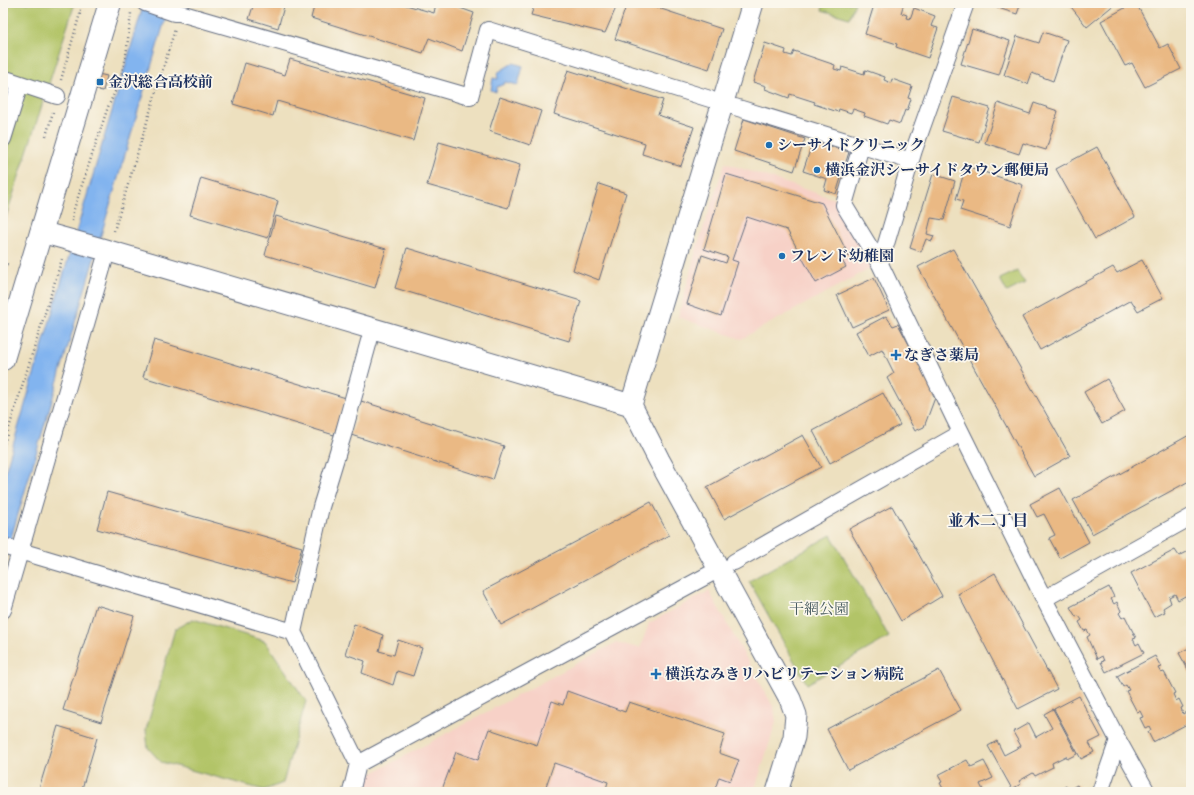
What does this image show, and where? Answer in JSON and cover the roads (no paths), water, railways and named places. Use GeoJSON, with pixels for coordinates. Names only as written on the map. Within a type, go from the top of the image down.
{"type":"FeatureCollection","features":[{"type":"Feature","properties":{"kind":"street"},"geometry":{"type":"LineString","coordinates":[[3,359],[110,3]]}},
{"type":"Feature","properties":{"kind":"street"},"geometry":{"type":"LineString","coordinates":[[145,3],[470,97],[488,30],[710,99]]}},
{"type":"Feature","properties":{"kind":"street"},"geometry":{"type":"LineString","coordinates":[[754,3],[631,405],[790,699],[796,715],[794,737],[777,792]]}},
{"type":"Feature","properties":{"kind":"street"},"geometry":{"type":"LineString","coordinates":[[880,264],[911,161],[966,3]]}},
{"type":"Feature","properties":{"kind":"street"},"geometry":{"type":"LineString","coordinates":[[3,78],[57,96]]}},
{"type":"Feature","properties":{"kind":"street"},"geometry":{"type":"LineString","coordinates":[[3,139],[20,84]]}},
{"type":"Feature","properties":{"kind":"street"},"geometry":{"type":"LineString","coordinates":[[735,107],[911,161]]}},
{"type":"Feature","properties":{"kind":"street"},"geometry":{"type":"LineString","coordinates":[[861,146],[844,205],[880,264],[961,433],[1044,599],[1118,740],[1148,792]]}},
{"type":"Feature","properties":{"kind":"street"},"geometry":{"type":"LineString","coordinates":[[41,232],[74,241],[105,254],[631,405]]}},
{"type":"Feature","properties":{"kind":"street"},"geometry":{"type":"LineString","coordinates":[[3,610],[12,549],[105,254]]}},
{"type":"Feature","properties":{"kind":"street"},"geometry":{"type":"LineString","coordinates":[[351,792],[358,764],[293,632],[321,506],[343,435],[369,341]]}},
{"type":"Feature","properties":{"kind":"street"},"geometry":{"type":"LineString","coordinates":[[734,562],[961,433]]}},
{"type":"Feature","properties":{"kind":"street"},"geometry":{"type":"LineString","coordinates":[[1044,599],[1191,517]]}},
{"type":"Feature","properties":{"kind":"street"},"geometry":{"type":"LineString","coordinates":[[12,549],[293,632]]}},
{"type":"Feature","properties":{"kind":"street"},"geometry":{"type":"LineString","coordinates":[[358,764],[710,574]]}},
{"type":"Feature","properties":{"kind":"street"},"geometry":{"type":"LineString","coordinates":[[1100,792],[1118,740]]}},
{"type":"Feature","properties":{"kind":"water"},"geometry":{"type":"Polygon","coordinates":[[[144,3],[170,3],[3,565],[3,479],[144,3]]]}},
{"type":"Feature","properties":{"kind":"water"},"geometry":{"type":"Polygon","coordinates":[[[513,63],[523,66],[518,85],[505,82],[497,87],[496,92],[491,90],[493,78],[498,79],[497,73],[513,63]]]}},
{"type":"Feature","properties":{"kind":"place","name":"金沢総合高校前"},"geometry":{"type":"Point","coordinates":[100,82]}},
{"type":"Feature","properties":{"kind":"place","name":"シーサイドクリニック"},"geometry":{"type":"Point","coordinates":[769,145]}},
{"type":"Feature","properties":{"kind":"place","name":"横浜金沢シーサイドタウン郵便局"},"geometry":{"type":"Point","coordinates":[817,170]}},
{"type":"Feature","properties":{"kind":"place","name":"フレンド幼稚園"},"geometry":{"type":"Point","coordinates":[782,256]}},
{"type":"Feature","properties":{"kind":"place","name":"なぎさ薬局"},"geometry":{"type":"Point","coordinates":[896,355]}},
{"type":"Feature","properties":{"kind":"place","name":"横浜なみきリハビリテーション病院"},"geometry":{"type":"Point","coordinates":[656,674]}},
{"type":"Feature","properties":{"kind":"district","name":"並木二丁目"},"geometry":{"type":"Point","coordinates":[988,521]}},
{"type":"Feature","properties":{"kind":"park label","name":"干網公園"},"geometry":{"type":"Point","coordinates":[819,609]}}]}
